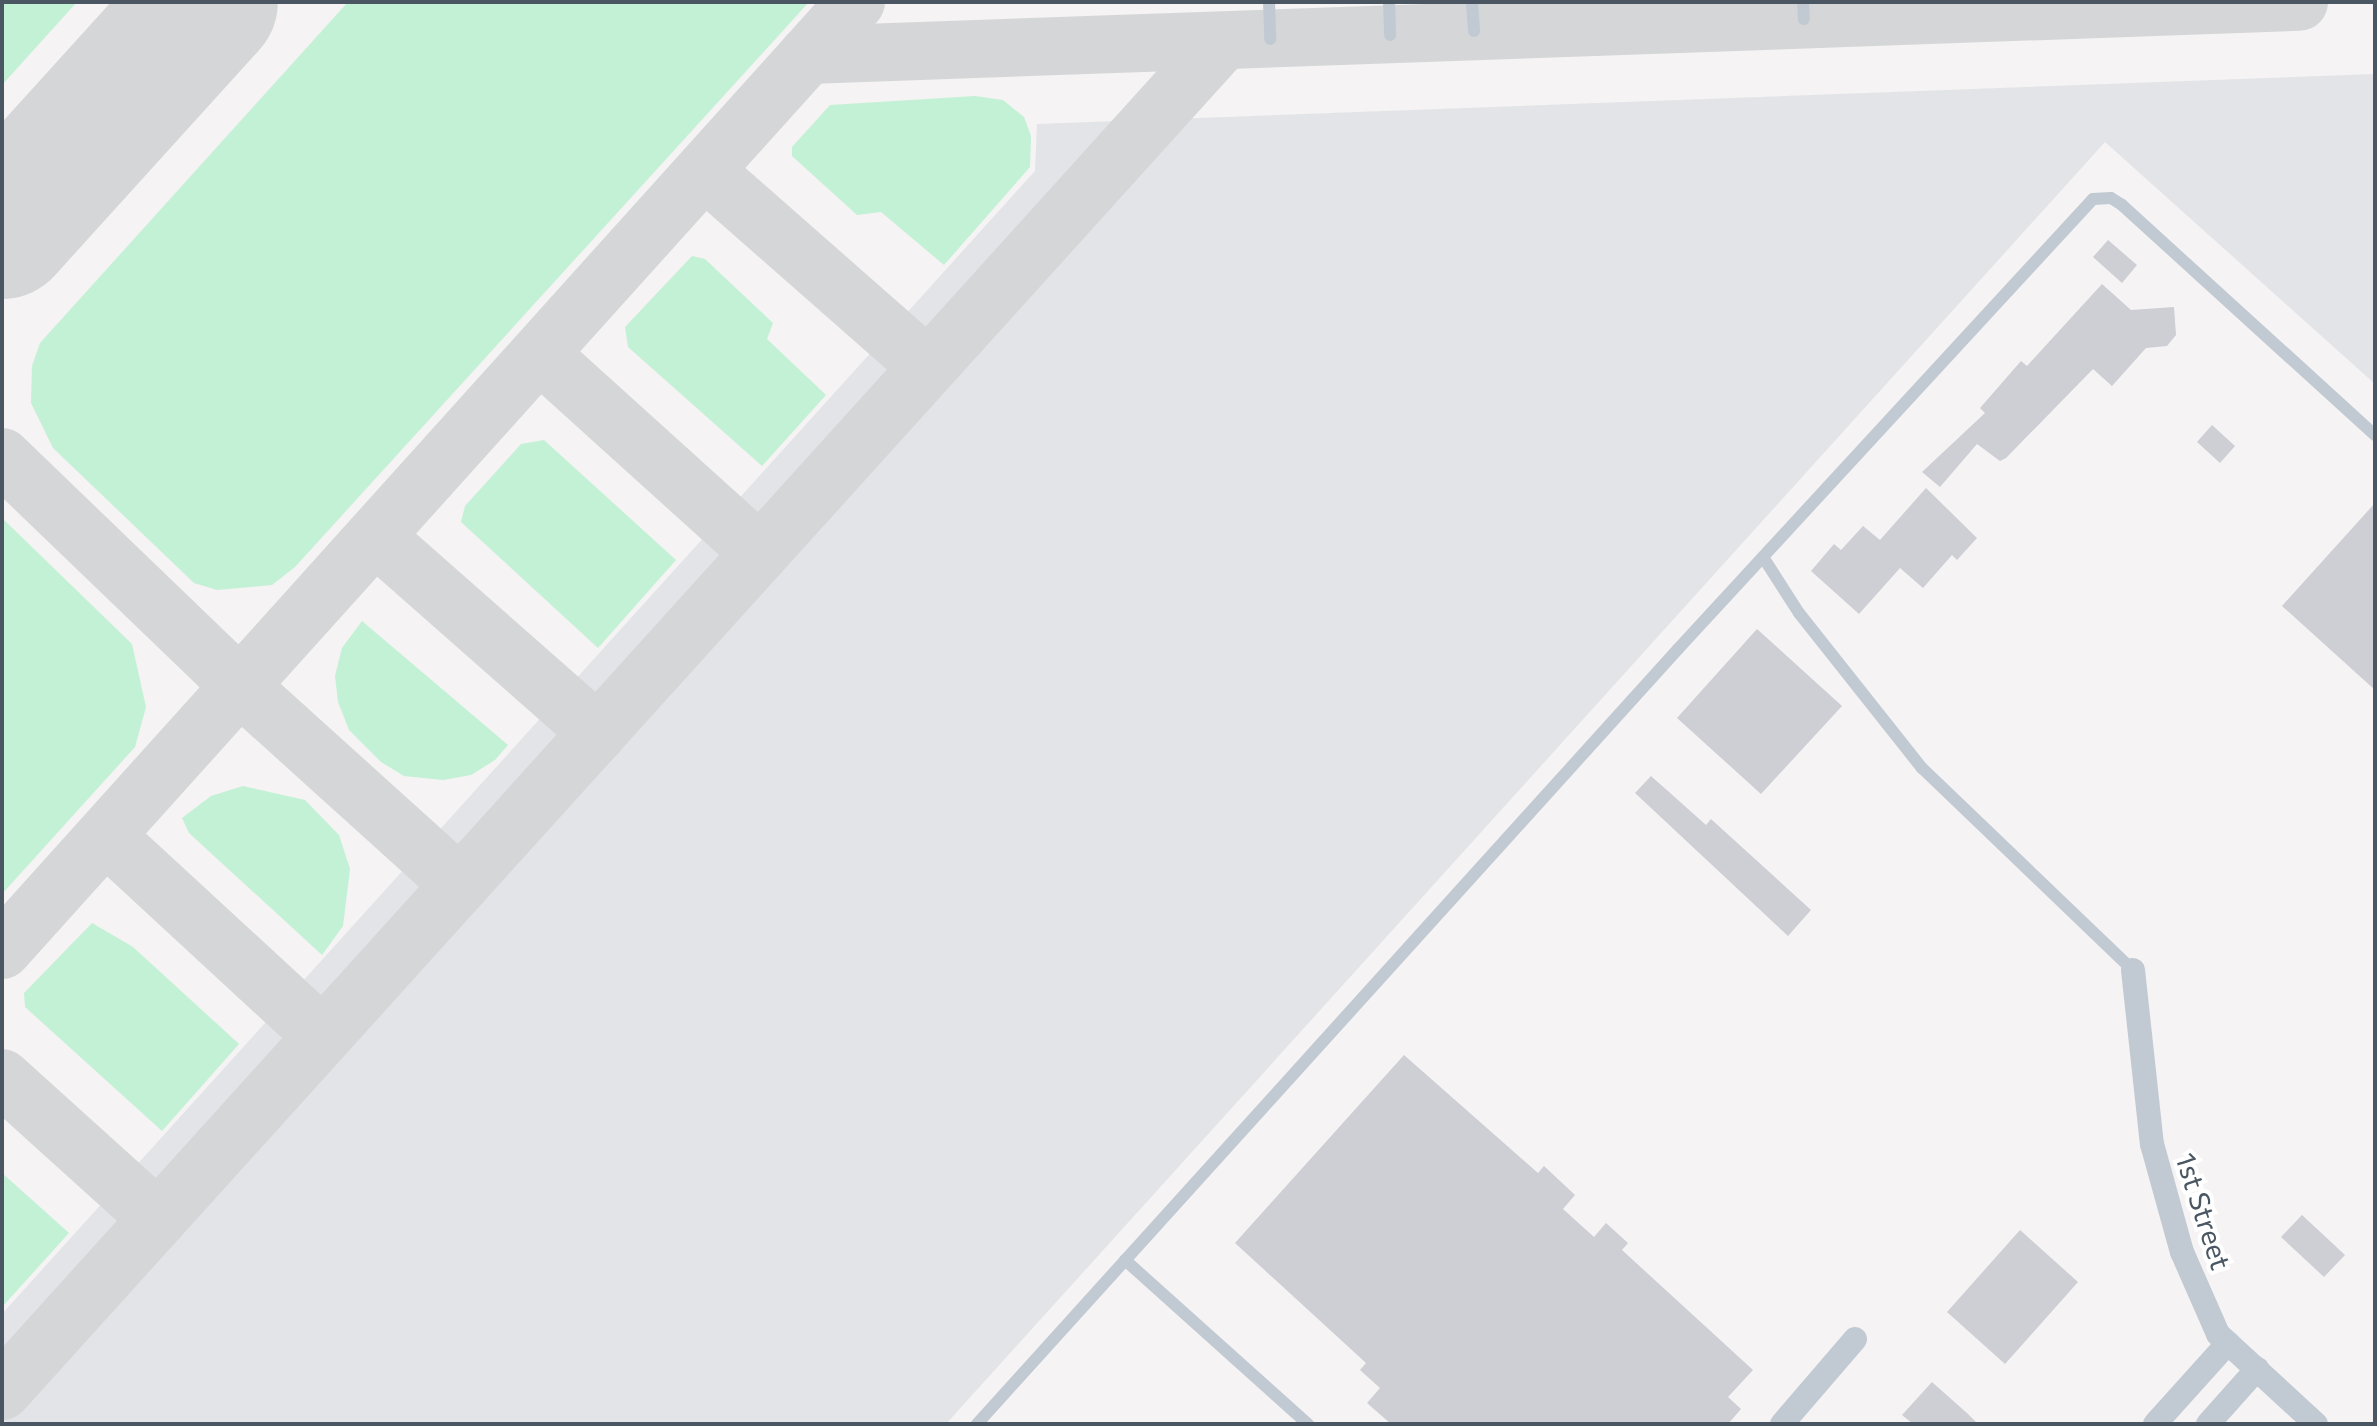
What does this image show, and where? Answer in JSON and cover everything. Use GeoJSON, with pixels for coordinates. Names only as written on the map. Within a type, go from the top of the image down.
{"type":"FeatureCollection","features":[{"type":"Feature","properties":{"kind":"street","name":"1st Street"},"geometry":{"type":"LineString","coordinates":[[2133,970],[2152,1144],[2163,1196],[2188,1266],[2218,1334],[2316,1424]]}},
{"type":"Feature","properties":{"kind":"street"},"geometry":{"type":"LineString","coordinates":[[1782,1424],[1855,1339]]}},
{"type":"Feature","properties":{"kind":"street"},"geometry":{"type":"LineString","coordinates":[[2155,1424],[2228,1343]]}},
{"type":"Feature","properties":{"kind":"street"},"geometry":{"type":"LineString","coordinates":[[2208,1424],[2257,1369]]}},
{"type":"Feature","properties":{"kind":"lane"},"geometry":{"type":"LineString","coordinates":[[1269,2],[1270,39]]}},
{"type":"Feature","properties":{"kind":"lane"},"geometry":{"type":"LineString","coordinates":[[1389,2],[1390,35]]}},
{"type":"Feature","properties":{"kind":"lane"},"geometry":{"type":"LineString","coordinates":[[1472,2],[1474,31]]}},
{"type":"Feature","properties":{"kind":"lane"},"geometry":{"type":"LineString","coordinates":[[1803,2],[1804,19]]}},
{"type":"Feature","properties":{"kind":"lane"},"geometry":{"type":"LineString","coordinates":[[977,1424],[1763,557],[2093,199],[2111,198],[2122,205],[2375,435]]}},
{"type":"Feature","properties":{"kind":"lane"},"geometry":{"type":"LineString","coordinates":[[1763,557],[1799,613],[1922,768],[2133,970]]}},
{"type":"Feature","properties":{"kind":"lane"},"geometry":{"type":"LineString","coordinates":[[1125,1260],[1308,1424]]}},
{"type":"Feature","properties":{"kind":"shaded area"},"geometry":{"type":"Polygon","coordinates":[[[2375,74],[2375,384],[2105,142],[946,1424],[2,1424],[2,1314],[1035,171],[1037,124],[2375,74]]]}},
{"type":"Feature","properties":{"kind":"green space"},"geometry":{"type":"Polygon","coordinates":[[[2,2],[77,2],[2,85],[2,2]]]}},
{"type":"Feature","properties":{"kind":"green space"},"geometry":{"type":"Polygon","coordinates":[[[348,2],[809,2],[295,567],[272,585],[217,590],[194,583],[53,448],[31,403],[32,366],[40,343],[348,2]]]}},
{"type":"Feature","properties":{"kind":"green space"},"geometry":{"type":"Polygon","coordinates":[[[975,96],[1003,100],[1024,117],[1031,136],[1030,167],[944,265],[881,212],[857,215],[792,156],[792,147],[830,105],[975,96]]]}},
{"type":"Feature","properties":{"kind":"green space"},"geometry":{"type":"Polygon","coordinates":[[[692,256],[705,259],[773,323],[767,339],[826,395],[762,466],[628,347],[625,327],[692,256]]]}},
{"type":"Feature","properties":{"kind":"green space"},"geometry":{"type":"Polygon","coordinates":[[[544,440],[676,560],[598,648],[461,522],[465,506],[521,444],[544,440]]]}},
{"type":"Feature","properties":{"kind":"green space"},"geometry":{"type":"Polygon","coordinates":[[[2,518],[132,644],[146,707],[135,747],[2,894],[2,518]]]}},
{"type":"Feature","properties":{"kind":"green space"},"geometry":{"type":"Polygon","coordinates":[[[362,621],[508,745],[495,760],[471,775],[443,780],[404,776],[381,762],[349,730],[338,702],[335,676],[342,648],[362,621]]]}},
{"type":"Feature","properties":{"kind":"green space"},"geometry":{"type":"Polygon","coordinates":[[[243,786],[305,800],[339,835],[350,869],[343,926],[322,955],[189,833],[182,818],[211,796],[243,786]]]}},
{"type":"Feature","properties":{"kind":"green space"},"geometry":{"type":"Polygon","coordinates":[[[92,923],[133,947],[239,1044],[162,1131],[25,1007],[24,993],[92,923]]]}},
{"type":"Feature","properties":{"kind":"green space"},"geometry":{"type":"Polygon","coordinates":[[[2,1173],[69,1233],[2,1307],[2,1173]]]}},
{"type":"Feature","properties":{"kind":"building"},"geometry":{"type":"Polygon","coordinates":[[[2108,240],[2137,265],[2122,283],[2093,257],[2108,240]]]}},
{"type":"Feature","properties":{"kind":"building"},"geometry":{"type":"Polygon","coordinates":[[[2102,284],[2131,310],[2174,307],[2176,335],[2167,346],[2146,348],[2112,386],[2093,369],[2006,458],[2000,461],[1977,444],[1940,487],[1922,472],[1985,413],[1980,408],[2021,361],[2027,366],[2102,284]]]}},
{"type":"Feature","properties":{"kind":"building"},"geometry":{"type":"Polygon","coordinates":[[[2212,425],[2235,446],[2220,463],[2197,442],[2212,425]]]}},
{"type":"Feature","properties":{"kind":"building"},"geometry":{"type":"Polygon","coordinates":[[[1926,488],[1977,538],[1957,560],[1952,555],[1923,588],[1900,568],[1859,614],[1811,571],[1834,544],[1841,550],[1863,526],[1880,540],[1926,488]]]}},
{"type":"Feature","properties":{"kind":"building"},"geometry":{"type":"Polygon","coordinates":[[[2375,503],[2375,690],[2282,606],[2375,503]]]}},
{"type":"Feature","properties":{"kind":"building"},"geometry":{"type":"Polygon","coordinates":[[[1757,629],[1842,706],[1761,794],[1677,718],[1757,629]]]}},
{"type":"Feature","properties":{"kind":"building"},"geometry":{"type":"Polygon","coordinates":[[[1651,776],[1706,825],[1711,819],[1811,910],[1788,936],[1635,793],[1651,776]]]}},
{"type":"Feature","properties":{"kind":"building"},"geometry":{"type":"Polygon","coordinates":[[[1404,1055],[1538,1173],[1544,1166],[1575,1195],[1563,1209],[1594,1237],[1606,1223],[1628,1243],[1622,1250],[1753,1370],[1728,1397],[1741,1409],[1728,1424],[1391,1424],[1367,1403],[1380,1388],[1360,1370],[1366,1363],[1235,1243],[1404,1055]]]}},
{"type":"Feature","properties":{"kind":"building"},"geometry":{"type":"Polygon","coordinates":[[[2302,1215],[2345,1255],[2324,1277],[2281,1237],[2302,1215]]]}},
{"type":"Feature","properties":{"kind":"building"},"geometry":{"type":"Polygon","coordinates":[[[2020,1230],[2078,1282],[2005,1364],[1947,1312],[2020,1230]]]}},
{"type":"Feature","properties":{"kind":"building"},"geometry":{"type":"Polygon","coordinates":[[[1932,1382],[1978,1424],[1913,1424],[1902,1415],[1932,1382]]]}},
{"type":"Feature","properties":{"kind":"taxiway"},"geometry":{"type":"LineString","coordinates":[[2,950],[856,2]]}},
{"type":"Feature","properties":{"kind":"taxiway"},"geometry":{"type":"LineString","coordinates":[[808,55],[2299,2]]}},
{"type":"Feature","properties":{"kind":"taxiway"},"geometry":{"type":"LineString","coordinates":[[2,1391],[1223,41]]}},
{"type":"Feature","properties":{"kind":"taxiway"},"geometry":{"type":"LineString","coordinates":[[706,172],[928,367]]}},
{"type":"Feature","properties":{"kind":"taxiway"},"geometry":{"type":"LineString","coordinates":[[541,355],[760,553]]}},
{"type":"Feature","properties":{"kind":"taxiway"},"geometry":{"type":"LineString","coordinates":[[2,457],[241,687],[460,885]]}},
{"type":"Feature","properties":{"kind":"taxiway"},"geometry":{"type":"LineString","coordinates":[[376,537],[598,733]]}},
{"type":"Feature","properties":{"kind":"taxiway"},"geometry":{"type":"LineString","coordinates":[[106,836],[323,1036]]}},
{"type":"Feature","properties":{"kind":"taxiway"},"geometry":{"type":"LineString","coordinates":[[2,1078],[158,1219]]}},
{"type":"Feature","properties":{"kind":"runway"},"geometry":{"type":"LineString","coordinates":[[2,228],[207,2]]}}]}
